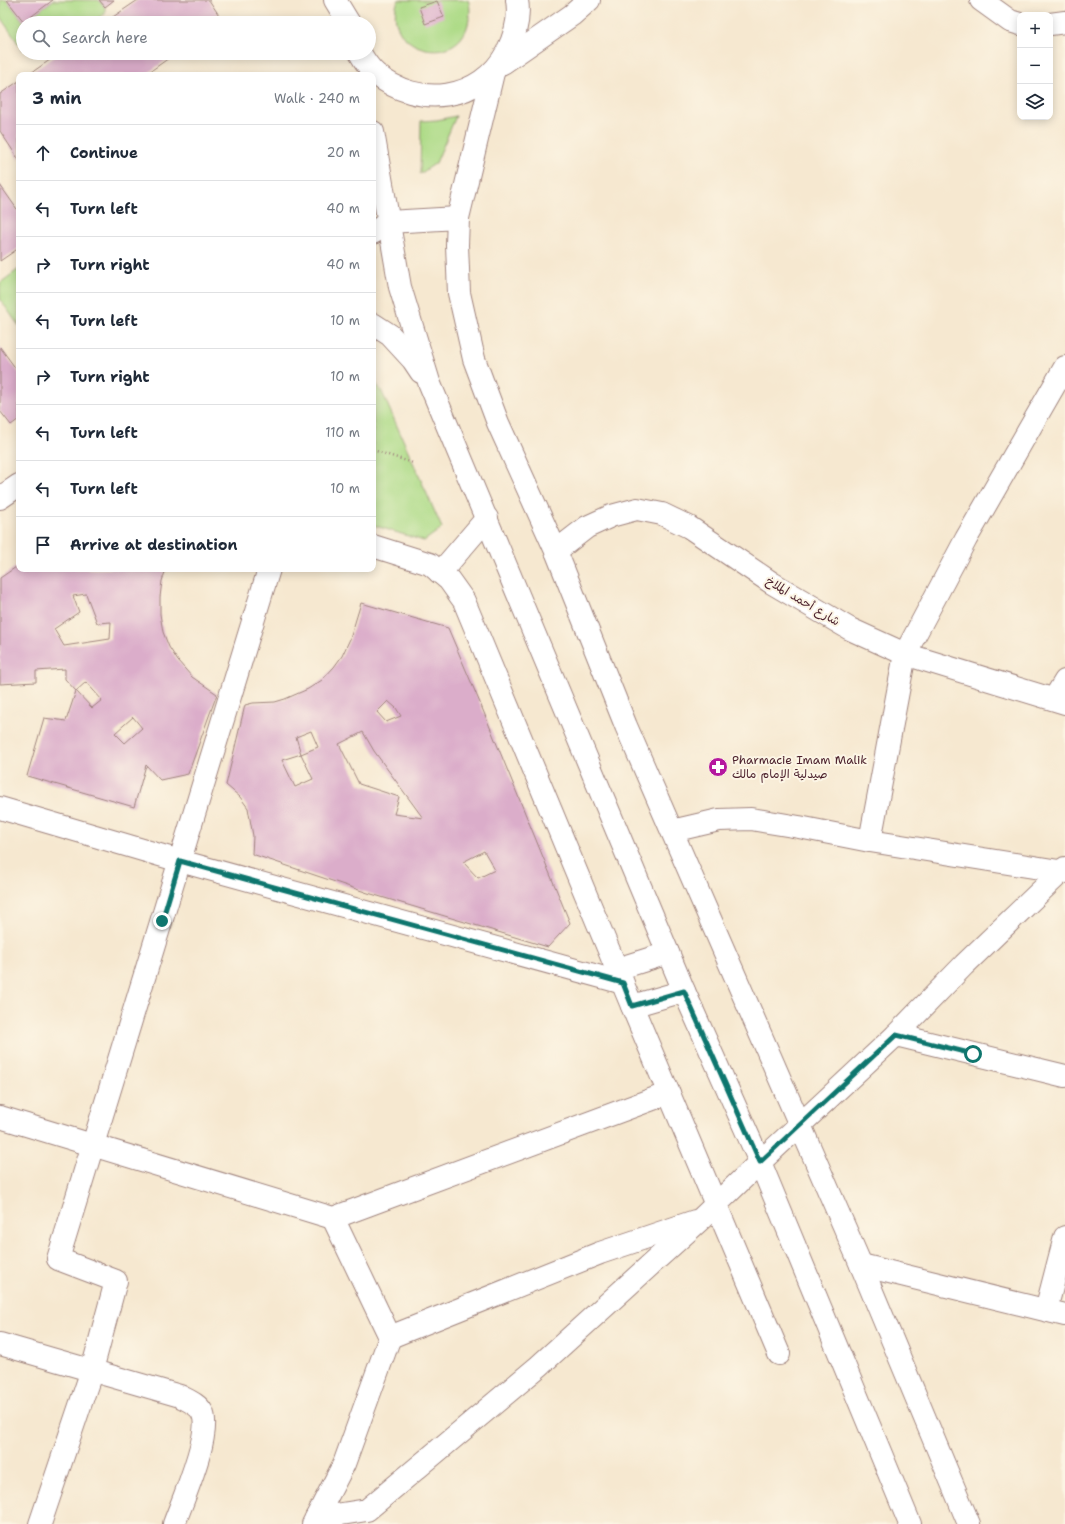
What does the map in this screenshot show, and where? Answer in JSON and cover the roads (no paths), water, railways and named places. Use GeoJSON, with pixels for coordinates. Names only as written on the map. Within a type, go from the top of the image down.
{"type":"FeatureCollection","features":[{"type":"Feature","properties":{"kind":"street"},"geometry":{"type":"LineString","coordinates":[[335,0],[345,16]]}},
{"type":"Feature","properties":{"kind":"street"},"geometry":{"type":"LineString","coordinates":[[349,16],[350,0]]}},
{"type":"Feature","properties":{"kind":"street"},"geometry":{"type":"LineString","coordinates":[[516,0],[518,10],[514,39],[497,69],[458,218],[457,245],[459,293],[474,359],[498,423],[556,551],[623,719],[861,1265],[969,1524]]}},
{"type":"Feature","properties":{"kind":"street"},"geometry":{"type":"LineString","coordinates":[[376,74],[397,88],[422,96],[448,95],[472,88],[589,0]]}},
{"type":"Feature","properties":{"kind":"street"},"geometry":{"type":"LineString","coordinates":[[981,0],[1010,21],[1017,23]]}},
{"type":"Feature","properties":{"kind":"street"},"geometry":{"type":"LineString","coordinates":[[1053,24],[1065,22]]}},
{"type":"Feature","properties":{"kind":"street"},"geometry":{"type":"LineString","coordinates":[[361,60],[363,72]]}},
{"type":"Feature","properties":{"kind":"street"},"geometry":{"type":"LineString","coordinates":[[365,60],[374,72]]}},
{"type":"Feature","properties":{"kind":"street"},"geometry":{"type":"LineString","coordinates":[[376,168],[381,228],[429,382],[684,991],[760,1162],[910,1524]]}},
{"type":"Feature","properties":{"kind":"street"},"geometry":{"type":"LineString","coordinates":[[381,228],[458,218]]}},
{"type":"Feature","properties":{"kind":"street"},"geometry":{"type":"LineString","coordinates":[[376,326],[390,335],[413,360],[429,382]]}},
{"type":"Feature","properties":{"kind":"street"},"geometry":{"type":"LineString","coordinates":[[870,841],[905,654],[966,539],[1065,367]]}},
{"type":"Feature","properties":{"kind":"street"},"geometry":{"type":"LineString","coordinates":[[0,498],[16,486]]}},
{"type":"Feature","properties":{"kind":"street","name":"شارع أحمد الملاخ"},"geometry":{"type":"LineString","coordinates":[[556,551],[587,527],[611,516],[637,509],[662,514],[689,527],[772,583],[850,629],[905,654],[1059,701]]}},
{"type":"Feature","properties":{"kind":"street"},"geometry":{"type":"LineString","coordinates":[[440,573],[487,518]]}},
{"type":"Feature","properties":{"kind":"street"},"geometry":{"type":"LineString","coordinates":[[376,547],[430,564],[449,580],[464,601],[669,1093],[709,1211],[779,1354]]}},
{"type":"Feature","properties":{"kind":"street"},"geometry":{"type":"LineString","coordinates":[[40,1524],[92,1370],[116,1281],[58,1259],[269,572]]}},
{"type":"Feature","properties":{"kind":"street"},"geometry":{"type":"LineString","coordinates":[[1059,701],[1065,681]]}},
{"type":"Feature","properties":{"kind":"street"},"geometry":{"type":"LineString","coordinates":[[0,808],[180,861],[620,976],[668,953]]}},
{"type":"Feature","properties":{"kind":"street"},"geometry":{"type":"LineString","coordinates":[[672,831],[719,820],[751,819],[870,841],[1064,870]]}},
{"type":"Feature","properties":{"kind":"street"},"geometry":{"type":"LineString","coordinates":[[315,1521],[366,1510],[539,1366],[800,1126],[896,1035],[964,965],[1064,870]]}},
{"type":"Feature","properties":{"kind":"street"},"geometry":{"type":"LineString","coordinates":[[632,1006],[684,991]]}},
{"type":"Feature","properties":{"kind":"street"},"geometry":{"type":"LineString","coordinates":[[896,1035],[1065,1076]]}},
{"type":"Feature","properties":{"kind":"street"},"geometry":{"type":"LineString","coordinates":[[0,1117],[333,1218],[669,1093]]}},
{"type":"Feature","properties":{"kind":"street"},"geometry":{"type":"LineString","coordinates":[[390,1337],[709,1211]]}},
{"type":"Feature","properties":{"kind":"street"},"geometry":{"type":"LineString","coordinates":[[315,1521],[344,1464],[390,1337],[333,1218]]}},
{"type":"Feature","properties":{"kind":"street"},"geometry":{"type":"LineString","coordinates":[[861,1265],[1056,1313],[1065,1237]]}},
{"type":"Feature","properties":{"kind":"street"},"geometry":{"type":"LineString","coordinates":[[0,1344],[180,1396],[194,1403],[202,1412],[206,1425],[199,1455],[174,1524]]}},
{"type":"Feature","properties":{"kind":"place","name":"Pharmacie Imam Malik صيدلية الإمام مالك"},"geometry":{"type":"Point","coordinates":[718,767]}}]}
